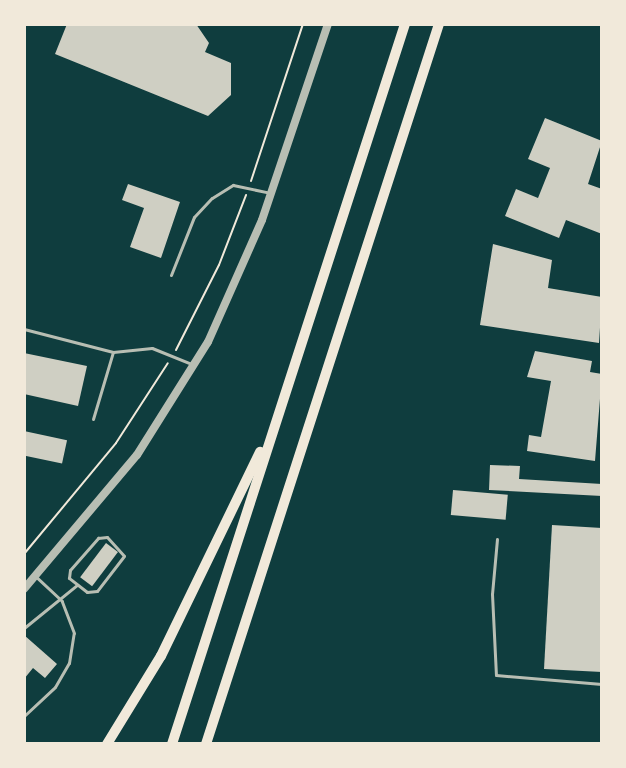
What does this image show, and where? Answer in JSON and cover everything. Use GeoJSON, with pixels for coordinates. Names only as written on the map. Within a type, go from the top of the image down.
{"type":"FeatureCollection","features":[{"type":"Feature","properties":{"kind":"highway"},"geometry":{"type":"LineString","coordinates":[[172,744],[405,24]]}},
{"type":"Feature","properties":{"kind":"highway"},"geometry":{"type":"LineString","coordinates":[[206,744],[439,24]]}},
{"type":"Feature","properties":{"kind":"highway"},"geometry":{"type":"LineString","coordinates":[[107,744],[160,656],[277,417]]}},
{"type":"Feature","properties":{"kind":"street"},"geometry":{"type":"LineString","coordinates":[[24,590],[120,478],[195,366],[235,288],[272,194],[328,24]]}},
{"type":"Feature","properties":{"kind":"lane"},"geometry":{"type":"LineString","coordinates":[[171,275],[194,218],[233,185],[272,194]]}},
{"type":"Feature","properties":{"kind":"lane"},"geometry":{"type":"LineString","coordinates":[[24,329],[113,352],[152,348],[174,353],[195,366]]}},
{"type":"Feature","properties":{"kind":"lane"},"geometry":{"type":"LineString","coordinates":[[93,419],[113,352]]}},
{"type":"Feature","properties":{"kind":"lane"},"geometry":{"type":"LineString","coordinates":[[107,537],[125,550],[97,591],[77,585],[69,570],[98,538],[107,537]]}},
{"type":"Feature","properties":{"kind":"lane"},"geometry":{"type":"LineString","coordinates":[[497,539],[492,594],[496,675],[602,684]]}},
{"type":"Feature","properties":{"kind":"lane"},"geometry":{"type":"LineString","coordinates":[[24,716],[55,687],[69,663],[74,633],[62,601],[36,577]]}},
{"type":"Feature","properties":{"kind":"lane"},"geometry":{"type":"LineString","coordinates":[[24,628],[62,601],[77,585]]}},
{"type":"Feature","properties":{"kind":"path"},"geometry":{"type":"LineString","coordinates":[[24,554],[116,443],[174,353],[219,266],[303,24]]}},
{"type":"Feature","properties":{"kind":"building"},"geometry":{"type":"Polygon","coordinates":[[[67,24],[196,24],[209,43],[205,52],[231,63],[231,95],[208,116],[55,54],[67,24]]]}},
{"type":"Feature","properties":{"kind":"building"},"geometry":{"type":"Polygon","coordinates":[[[545,118],[602,141],[588,184],[602,189],[602,234],[566,220],[559,238],[505,216],[516,189],[538,198],[550,168],[528,159],[545,118]]]}},
{"type":"Feature","properties":{"kind":"building"},"geometry":{"type":"Polygon","coordinates":[[[128,184],[180,202],[161,258],[130,247],[144,208],[122,200],[128,184]]]}},
{"type":"Feature","properties":{"kind":"building"},"geometry":{"type":"Polygon","coordinates":[[[493,244],[552,260],[548,288],[602,297],[599,343],[480,325],[493,244]]]}},
{"type":"Feature","properties":{"kind":"building"},"geometry":{"type":"Polygon","coordinates":[[[535,351],[592,361],[590,372],[602,374],[595,461],[527,451],[529,435],[541,437],[551,381],[527,377],[535,351]]]}},
{"type":"Feature","properties":{"kind":"building"},"geometry":{"type":"Polygon","coordinates":[[[24,353],[87,366],[78,406],[24,394],[24,353]]]}},
{"type":"Feature","properties":{"kind":"building"},"geometry":{"type":"Polygon","coordinates":[[[24,431],[67,440],[62,464],[24,456],[24,431]]]}},
{"type":"Feature","properties":{"kind":"building"},"geometry":{"type":"Polygon","coordinates":[[[490,465],[520,466],[519,479],[602,484],[602,496],[489,490],[490,465]]]}},
{"type":"Feature","properties":{"kind":"building"},"geometry":{"type":"Polygon","coordinates":[[[453,490],[508,495],[506,520],[451,515],[453,490]]]}},
{"type":"Feature","properties":{"kind":"building"},"geometry":{"type":"Polygon","coordinates":[[[552,525],[602,528],[602,672],[544,669],[552,525]]]}},
{"type":"Feature","properties":{"kind":"building"},"geometry":{"type":"Polygon","coordinates":[[[106,543],[118,552],[92,586],[80,577],[106,543]]]}},
{"type":"Feature","properties":{"kind":"building"},"geometry":{"type":"Polygon","coordinates":[[[24,635],[57,664],[45,678],[33,668],[24,679],[24,635]]]}}]}
